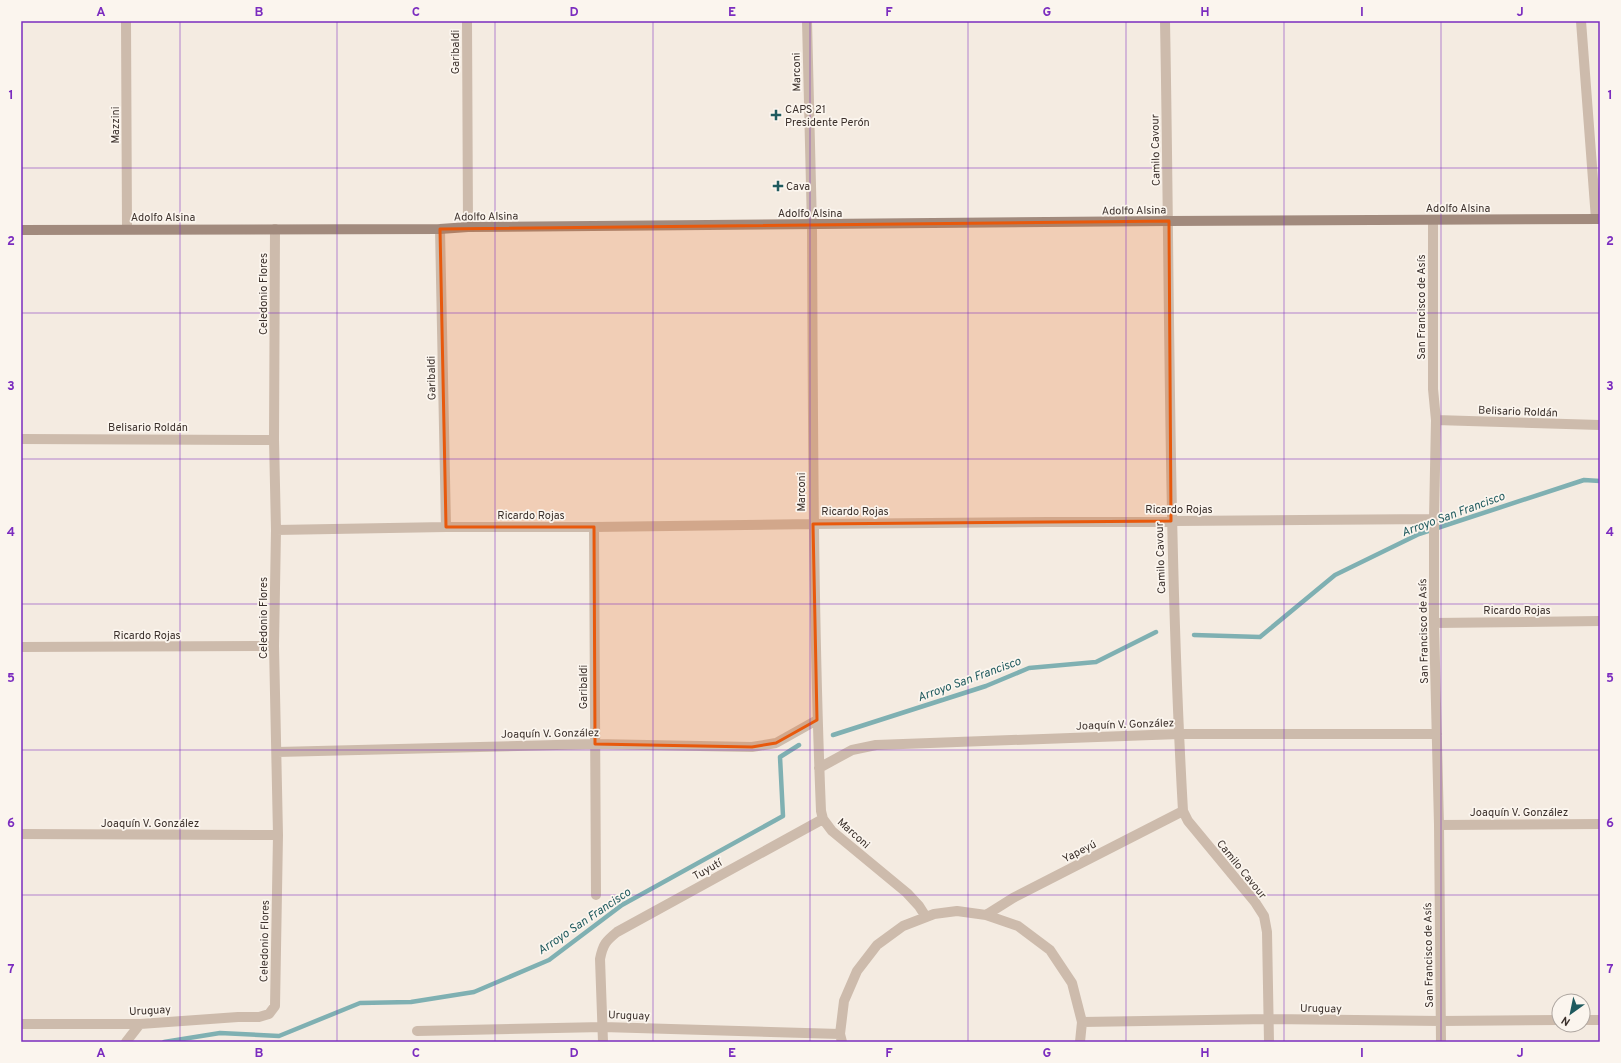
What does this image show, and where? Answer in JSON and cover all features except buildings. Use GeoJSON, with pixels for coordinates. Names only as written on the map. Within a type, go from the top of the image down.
{"type":"FeatureCollection","features":[{"type":"Feature","properties":{"kind":"street","name":"Mazzini"},"geometry":{"type":"LineString","coordinates":[[126,21],[127,229]]}},
{"type":"Feature","properties":{"kind":"street","name":"Garibaldi"},"geometry":{"type":"LineString","coordinates":[[467,21],[468,227]]}},
{"type":"Feature","properties":{"kind":"street","name":"Marconi"},"geometry":{"type":"LineString","coordinates":[[807,21],[812,225],[813,524],[820,811],[823,819],[832,831],[907,893],[919,906],[926,917]]}},
{"type":"Feature","properties":{"kind":"street","name":"Camilo Cavour"},"geometry":{"type":"LineString","coordinates":[[1165,21],[1169,221],[1171,521],[1178,734],[1183,811],[1188,821],[1255,902],[1264,916],[1267,932],[1269,1042]]}},
{"type":"Feature","properties":{"kind":"street"},"geometry":{"type":"LineString","coordinates":[[1581,21],[1598,219]]}},
{"type":"Feature","properties":{"kind":"street","name":"Adolfo Alsina"},"geometry":{"type":"LineString","coordinates":[[21,230],[440,229],[468,227],[1598,219]]}},
{"type":"Feature","properties":{"kind":"street","name":"San Francisco de Asís"},"geometry":{"type":"LineString","coordinates":[[1433,220],[1434,388],[1436,420],[1434,622],[1439,825],[1441,1042]]}},
{"type":"Feature","properties":{"kind":"street","name":"Celedonio Flores"},"geometry":{"type":"LineString","coordinates":[[275,1006],[278,835],[274,646],[276,530],[274,440],[276,229]]}},
{"type":"Feature","properties":{"kind":"street","name":"Garibaldi"},"geometry":{"type":"LineString","coordinates":[[440,229],[446,527]]}},
{"type":"Feature","properties":{"kind":"street","name":"Belisario Roldán"},"geometry":{"type":"LineString","coordinates":[[1436,420],[1600,425]]}},
{"type":"Feature","properties":{"kind":"street","name":"Belisario Roldán"},"geometry":{"type":"LineString","coordinates":[[21,439],[274,440]]}},
{"type":"Feature","properties":{"kind":"street","name":"Ricardo Rojas"},"geometry":{"type":"LineString","coordinates":[[276,530],[446,527],[594,527],[1171,521],[1434,521]]}},
{"type":"Feature","properties":{"kind":"street","name":"Garibaldi"},"geometry":{"type":"LineString","coordinates":[[594,527],[596,895]]}},
{"type":"Feature","properties":{"kind":"street","name":"Ricardo Rojas"},"geometry":{"type":"LineString","coordinates":[[1434,622],[1600,621]]}},
{"type":"Feature","properties":{"kind":"street","name":"Ricardo Rojas"},"geometry":{"type":"LineString","coordinates":[[21,647],[274,646]]}},
{"type":"Feature","properties":{"kind":"street","name":"Joaquín V. González"},"geometry":{"type":"LineString","coordinates":[[277,752],[595,744],[752,747],[766,746],[776,743],[817,720]]}},
{"type":"Feature","properties":{"kind":"street","name":"Joaquín V. González"},"geometry":{"type":"LineString","coordinates":[[819,768],[852,750],[876,745],[1178,734],[1437,734]]}},
{"type":"Feature","properties":{"kind":"street","name":"Yapeyú"},"geometry":{"type":"LineString","coordinates":[[986,914],[1013,898],[1183,811]]}},
{"type":"Feature","properties":{"kind":"street","name":"Tuyutí"},"geometry":{"type":"LineString","coordinates":[[603,1027],[600,959],[605,942],[618,932],[823,819]]}},
{"type":"Feature","properties":{"kind":"street","name":"Joaquín V. González"},"geometry":{"type":"LineString","coordinates":[[1439,825],[1600,824]]}},
{"type":"Feature","properties":{"kind":"street","name":"Joaquín V. González"},"geometry":{"type":"LineString","coordinates":[[21,834],[278,835]]}},
{"type":"Feature","properties":{"kind":"street"},"geometry":{"type":"LineString","coordinates":[[841,1038],[844,1001],[857,971],[877,945],[904,926],[934,914],[957,911],[986,914],[1018,926],[1050,950],[1072,983],[1082,1022],[1080,1042]]}},
{"type":"Feature","properties":{"kind":"street","name":"Uruguay"},"geometry":{"type":"LineString","coordinates":[[21,1024],[140,1024],[238,1017],[259,1017],[269,1014],[275,1006]]}},
{"type":"Feature","properties":{"kind":"street","name":"Uruguay"},"geometry":{"type":"LineString","coordinates":[[1082,1022],[1269,1020],[1551,1020]]}},
{"type":"Feature","properties":{"kind":"street"},"geometry":{"type":"LineString","coordinates":[[126,1042],[140,1024]]}},
{"type":"Feature","properties":{"kind":"street"},"geometry":{"type":"LineString","coordinates":[[603,1027],[603,1042]]}},
{"type":"Feature","properties":{"kind":"street","name":"Uruguay"},"geometry":{"type":"LineString","coordinates":[[416,1031],[603,1027],[841,1038]]}},
{"type":"Feature","properties":{"kind":"highlighted area"},"geometry":{"type":"Polygon","coordinates":[[[1169,221],[1171,521],[813,524],[817,720],[776,743],[752,747],[595,744],[594,527],[446,527],[440,229],[1169,221]]]}},
{"type":"Feature","properties":{"kind":"waterway","name":"Arroyo San Francisco"},"geometry":{"type":"LineString","coordinates":[[1194,635],[1260,637],[1335,575],[1419,534],[1584,480],[1600,481]]}},
{"type":"Feature","properties":{"kind":"waterway","name":"Arroyo San Francisco"},"geometry":{"type":"LineString","coordinates":[[833,735],[986,686],[1029,668],[1096,662],[1156,632]]}},
{"type":"Feature","properties":{"kind":"waterway","name":"Arroyo San Francisco"},"geometry":{"type":"LineString","coordinates":[[164,1042],[220,1033],[279,1036],[360,1003],[411,1002],[474,992],[549,960],[622,905],[783,816],[780,757],[799,745]]}},
{"type":"Feature","properties":{"kind":"place","name":"CAPS 21 Presidente Perón"},"geometry":{"type":"Point","coordinates":[776,115]}},
{"type":"Feature","properties":{"kind":"place","name":"Cava"},"geometry":{"type":"Point","coordinates":[778,186]}}]}
